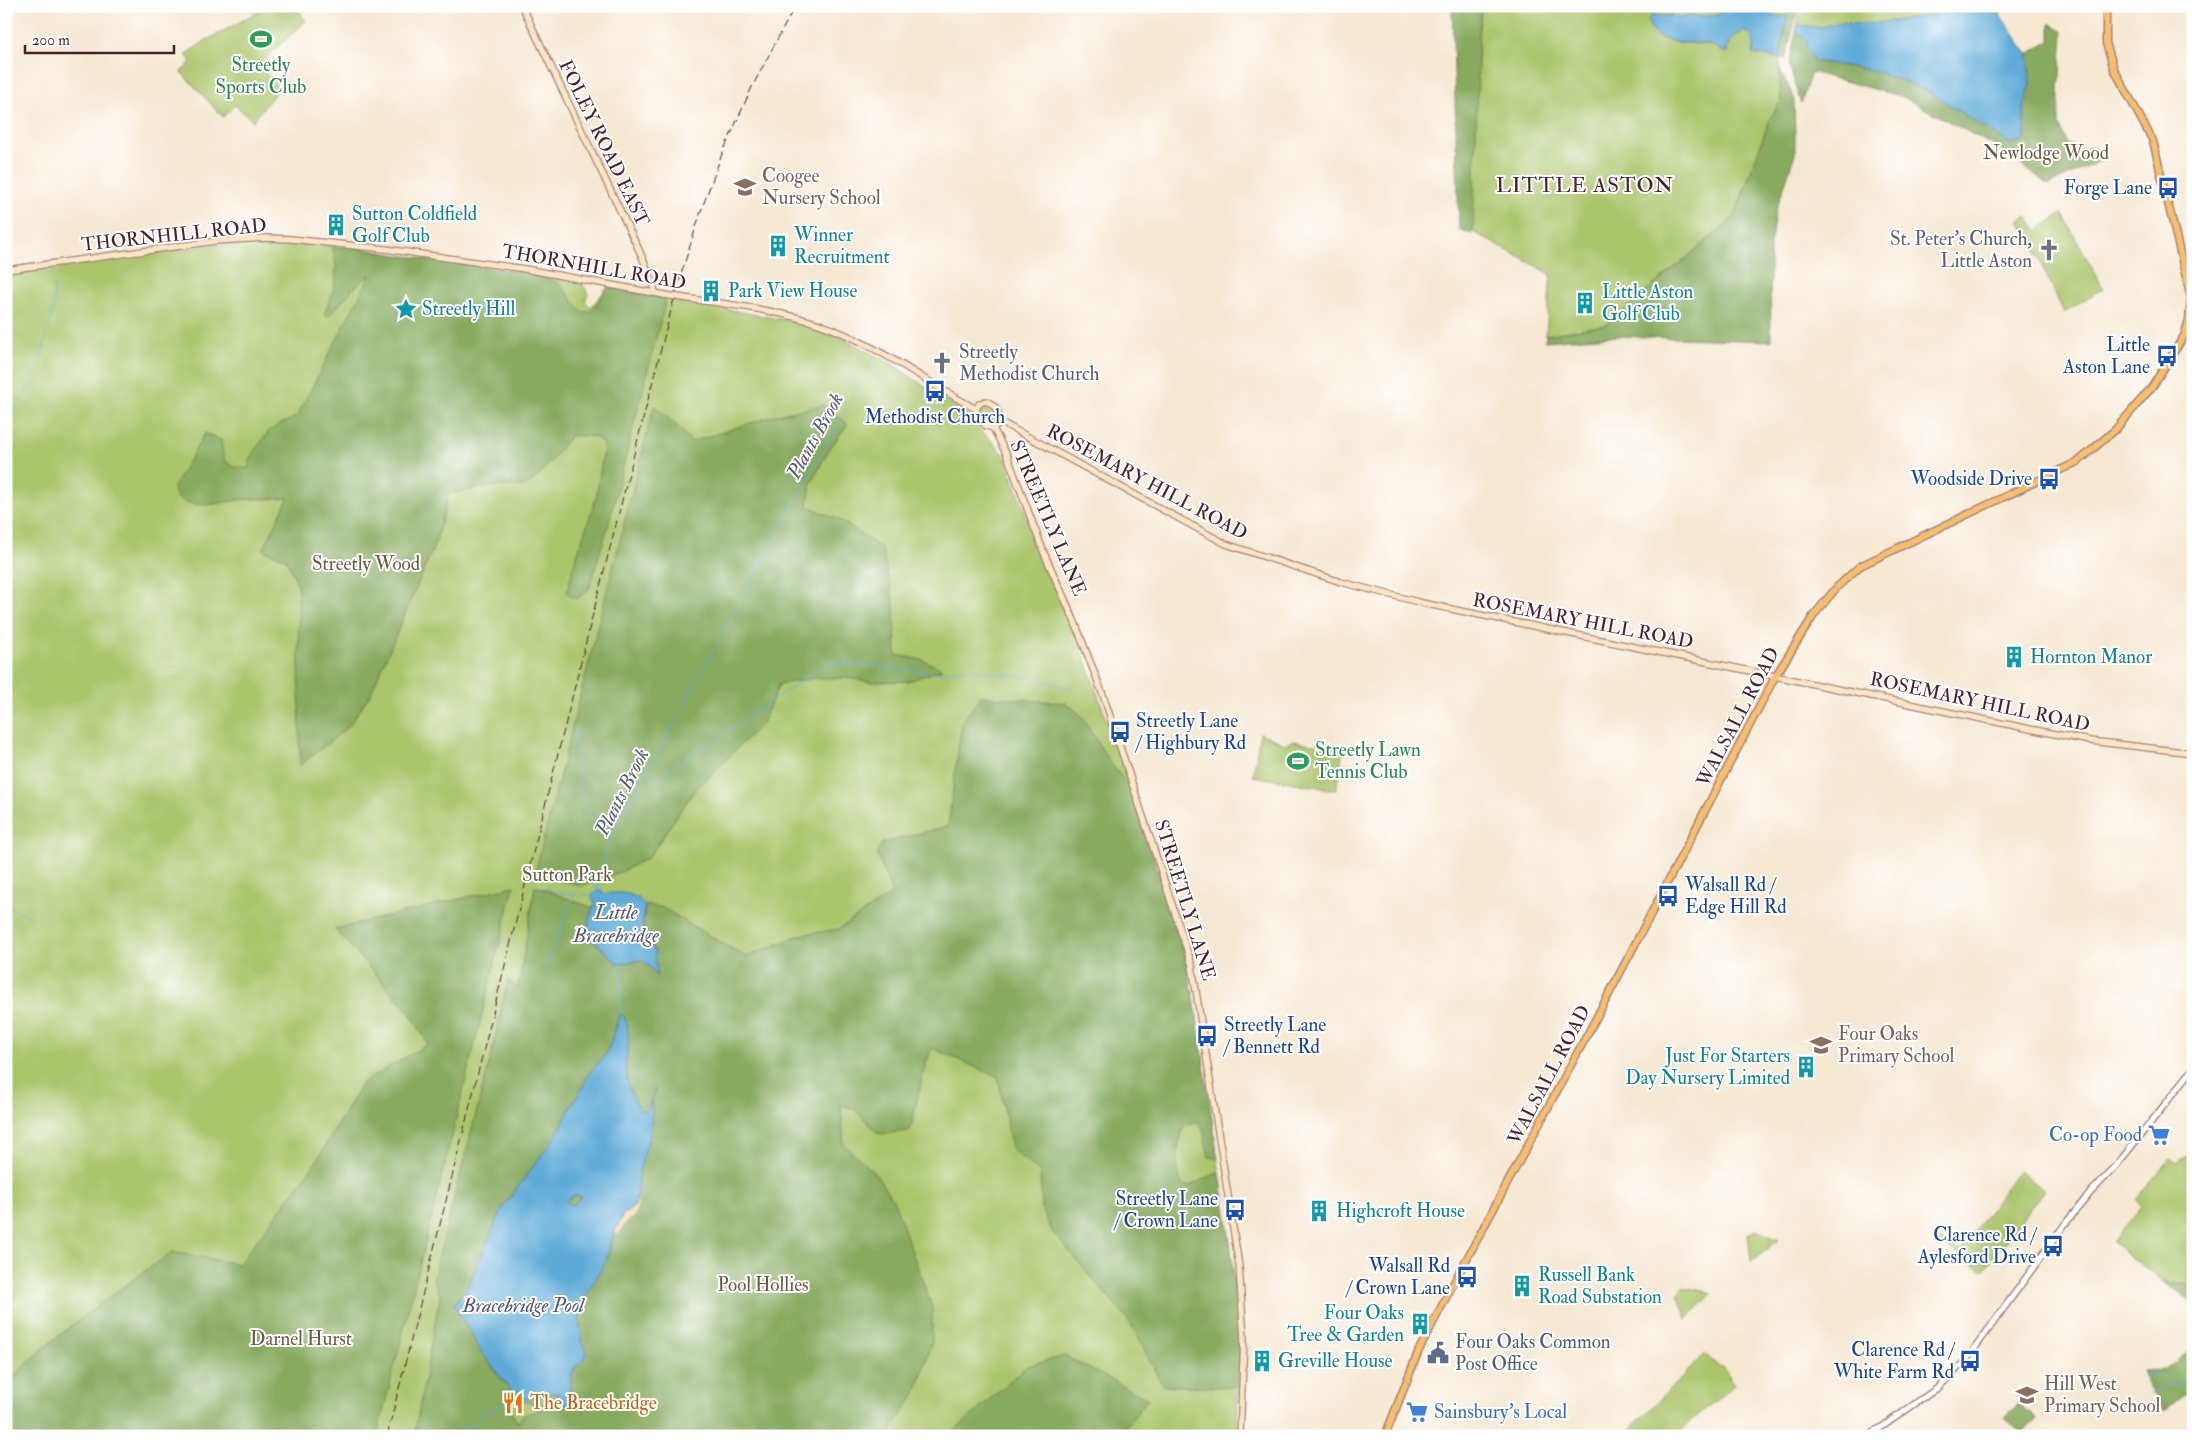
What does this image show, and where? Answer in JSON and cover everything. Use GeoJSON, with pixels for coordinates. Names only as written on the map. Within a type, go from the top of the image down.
{"type":"FeatureCollection","features":[{"type":"Feature","properties":{"kind":"main road","name":"FOLEY ROAD EAST"},"geometry":{"type":"LineString","coordinates":[[522,6],[639,250],[656,293]]}},
{"type":"Feature","properties":{"kind":"main road","name":"WALSALL ROAD"},"geometry":{"type":"LineString","coordinates":[[1385,1436],[1420,1350],[1450,1290],[1609,994],[1776,675],[1814,615],[1837,587],[1860,566],[2079,461],[2116,430],[2152,387],[2184,336],[2191,321],[2192,298],[2153,141],[2114,69],[2106,44],[2106,6]]}},
{"type":"Feature","properties":{"kind":"main road","name":"THORNHILL ROAD"},"geometry":{"type":"LineString","coordinates":[[6,270],[216,241],[274,238],[413,253],[525,269],[778,314],[818,324],[883,354],[976,409]]}},
{"type":"Feature","properties":{"kind":"main road"},"geometry":{"type":"LineString","coordinates":[[989,402],[997,410],[999,421],[996,427],[993,428],[983,424],[976,409],[980,403],[989,402]]}},
{"type":"Feature","properties":{"kind":"main road","name":"ROSEMARY HILL ROAD"},"geometry":{"type":"LineString","coordinates":[[999,421],[1207,534],[1254,554],[1341,582],[1422,603],[2088,741],[2193,754]]}},
{"type":"Feature","properties":{"kind":"main road","name":"STREETLY LANE"},"geometry":{"type":"LineString","coordinates":[[993,428],[1007,455],[1044,553],[1074,620],[1103,695],[1192,965],[1238,1266],[1244,1338],[1240,1436]]}},
{"type":"Feature","properties":{"kind":"street"},"geometry":{"type":"LineString","coordinates":[[1869,1436],[1939,1387],[1967,1359],[2065,1224],[2091,1192],[2116,1166],[2193,1069]]}},
{"type":"Feature","properties":{"kind":"green space"},"geometry":{"type":"Polygon","coordinates":[[[269,6],[295,6],[306,21],[258,65],[279,88],[253,121],[235,105],[223,117],[181,72],[191,62],[186,54],[205,41],[269,6]]]}},
{"type":"Feature","properties":{"kind":"green space","name":"Little Aston Golf Club"},"geometry":{"type":"Polygon","coordinates":[[[1452,6],[1729,6],[1719,15],[1683,17],[1652,15],[1676,42],[1714,46],[1727,52],[1732,38],[1746,31],[1753,37],[1755,46],[1772,58],[1780,58],[1781,101],[1770,119],[1734,218],[1606,325],[1546,335],[1551,274],[1473,232],[1460,207],[1452,6]]]}},
{"type":"Feature","properties":{"kind":"green space"},"geometry":{"type":"Polygon","coordinates":[[[1452,6],[1482,6],[1479,29],[1473,232],[1471,234],[1459,229],[1452,6]]]}},
{"type":"Feature","properties":{"kind":"green space"},"geometry":{"type":"Polygon","coordinates":[[[1744,6],[1789,6],[1787,16],[1772,16],[1766,9],[1744,6]]]}},
{"type":"Feature","properties":{"kind":"green space"},"geometry":{"type":"Polygon","coordinates":[[[1789,6],[1799,6],[1785,59],[1780,58],[1789,6]]]}},
{"type":"Feature","properties":{"kind":"green space"},"geometry":{"type":"Polygon","coordinates":[[[1802,6],[2006,6],[2000,15],[1984,8],[1871,24],[1835,23],[1822,27],[1797,25],[1802,6]]]}},
{"type":"Feature","properties":{"kind":"green space","name":"Newlodge Wood"},"geometry":{"type":"Polygon","coordinates":[[[2050,23],[2063,32],[2059,124],[2068,144],[2079,149],[2095,147],[2106,158],[2049,185],[2000,149],[1903,97],[1811,72],[1801,104],[1789,65],[1796,31],[1807,41],[1814,61],[1872,70],[1926,90],[2011,145],[2025,141],[2024,107],[2030,87],[2028,54],[2050,41],[2050,23]]]}},
{"type":"Feature","properties":{"kind":"green space"},"geometry":{"type":"Polygon","coordinates":[[[1779,68],[1794,98],[1795,154],[1775,214],[1770,246],[1771,341],[1612,336],[1545,341],[1546,335],[1606,325],[1734,218],[1770,119],[1781,101],[1779,68]]]}},
{"type":"Feature","properties":{"kind":"green space"},"geometry":{"type":"Polygon","coordinates":[[[2062,213],[2103,288],[2064,313],[2029,237],[2019,221],[2027,216],[2037,231],[2062,213]]]}},
{"type":"Feature","properties":{"kind":"green space","name":"Sutton Park"},"geometry":{"type":"Polygon","coordinates":[[[249,241],[296,242],[339,247],[350,246],[390,254],[530,273],[582,283],[588,294],[585,301],[591,307],[608,287],[795,322],[844,339],[892,364],[969,416],[1000,450],[1004,455],[1042,555],[1072,621],[1113,738],[1111,740],[1115,743],[1125,770],[1182,943],[1194,998],[1231,1250],[1240,1338],[1237,1436],[6,1436],[6,273],[249,241]]]}},
{"type":"Feature","properties":{"kind":"green space","name":"Streetly Wood"},"geometry":{"type":"Polygon","coordinates":[[[350,246],[390,254],[530,273],[559,283],[582,312],[591,311],[608,287],[666,299],[608,526],[589,589],[576,599],[567,593],[573,567],[596,498],[604,446],[596,437],[572,435],[545,469],[525,487],[487,487],[449,494],[435,544],[371,693],[348,727],[300,765],[298,585],[286,559],[263,550],[288,498],[248,499],[205,505],[188,503],[178,499],[173,488],[205,433],[221,440],[224,460],[234,467],[248,468],[252,454],[270,430],[297,416],[371,274],[355,287],[329,316],[324,315],[331,297],[336,275],[333,248],[350,246]]]}},
{"type":"Feature","properties":{"kind":"green space"},"geometry":{"type":"Polygon","coordinates":[[[823,405],[848,424],[830,448],[811,483],[808,506],[842,521],[882,549],[894,604],[896,655],[923,660],[942,669],[909,681],[872,682],[845,678],[816,678],[779,684],[763,722],[692,794],[649,857],[623,871],[580,886],[535,873],[654,406],[676,424],[691,442],[776,415],[823,405]]]}},
{"type":"Feature","properties":{"kind":"green space"},"geometry":{"type":"Polygon","coordinates":[[[983,405],[989,406],[993,410],[996,416],[993,423],[987,424],[980,415],[983,405]]]}},
{"type":"Feature","properties":{"kind":"green space","name":"Pool Hollies"},"geometry":{"type":"Polygon","coordinates":[[[981,696],[1066,703],[1082,716],[1109,761],[1131,789],[1182,943],[1194,998],[1218,1159],[1209,1157],[1203,1129],[1198,1121],[1185,1125],[1182,1132],[1178,1147],[1178,1171],[1182,1186],[1189,1186],[1220,1172],[1231,1250],[1240,1338],[1238,1387],[1163,1386],[1131,1324],[1052,1231],[1042,1209],[1040,1172],[1012,1150],[998,1077],[932,1048],[925,1066],[910,1131],[879,1134],[854,1109],[841,1105],[844,1145],[873,1171],[894,1201],[932,1307],[932,1341],[916,1393],[887,1436],[414,1436],[440,1296],[433,1279],[491,1056],[508,980],[518,988],[535,886],[593,908],[589,917],[594,942],[616,961],[624,963],[642,960],[651,968],[654,948],[645,933],[645,905],[661,907],[746,957],[800,935],[839,929],[892,893],[877,854],[882,843],[948,826],[962,722],[981,696]],[[619,1017],[607,1053],[588,1075],[556,1136],[503,1207],[468,1286],[454,1304],[494,1370],[513,1391],[521,1396],[531,1397],[558,1393],[555,1402],[578,1396],[569,1390],[571,1376],[586,1350],[583,1345],[579,1319],[583,1301],[609,1255],[611,1240],[623,1215],[636,1201],[639,1172],[651,1130],[652,1100],[655,1089],[647,1112],[640,1110],[633,1100],[628,1085],[626,1067],[628,1033],[619,1017]],[[511,1392],[503,1397],[504,1402],[518,1423],[524,1415],[540,1410],[542,1406],[517,1399],[511,1392]]]}},
{"type":"Feature","properties":{"kind":"green space","name":"Streetly Lawn Tennis Club"},"geometry":{"type":"Polygon","coordinates":[[[1260,733],[1285,744],[1293,741],[1343,749],[1336,790],[1253,776],[1260,733]]]}},
{"type":"Feature","properties":{"kind":"green space","name":"Darnel Hurst"},"geometry":{"type":"Polygon","coordinates":[[[514,886],[377,1436],[6,1436],[6,1390],[14,1377],[31,1360],[81,1318],[172,1252],[239,1264],[314,1165],[362,1083],[428,1044],[410,1013],[335,929],[514,886]]]}},
{"type":"Feature","properties":{"kind":"green space"},"geometry":{"type":"Polygon","coordinates":[[[2193,1151],[2193,1302],[2113,1242],[2142,1207],[2136,1200],[2170,1158],[2177,1163],[2193,1151]]]}},
{"type":"Feature","properties":{"kind":"green space"},"geometry":{"type":"Polygon","coordinates":[[[2019,1170],[2044,1190],[1983,1271],[1938,1241],[1940,1239],[1960,1251],[2019,1170]]]}},
{"type":"Feature","properties":{"kind":"green space"},"geometry":{"type":"Polygon","coordinates":[[[575,1195],[582,1195],[575,1204],[570,1205],[566,1201],[575,1195]]]}},
{"type":"Feature","properties":{"kind":"green space"},"geometry":{"type":"Polygon","coordinates":[[[1756,1230],[1779,1240],[1751,1262],[1748,1234],[1756,1230]]]}},
{"type":"Feature","properties":{"kind":"green space"},"geometry":{"type":"Polygon","coordinates":[[[2165,1282],[2193,1284],[2193,1302],[2165,1282]]]}},
{"type":"Feature","properties":{"kind":"green space"},"geometry":{"type":"Polygon","coordinates":[[[1683,1287],[1713,1293],[1687,1319],[1678,1294],[1683,1287]]]}},
{"type":"Feature","properties":{"kind":"green space"},"geometry":{"type":"Polygon","coordinates":[[[2193,1342],[2193,1390],[2163,1410],[2142,1371],[2164,1370],[2187,1352],[2193,1342]]]}},
{"type":"Feature","properties":{"kind":"green space"},"geometry":{"type":"Polygon","coordinates":[[[1705,1354],[1731,1376],[1729,1378],[1735,1384],[1674,1436],[1623,1436],[1705,1354]]]}},
{"type":"Feature","properties":{"kind":"green space"},"geometry":{"type":"Polygon","coordinates":[[[1065,1356],[1148,1399],[1124,1429],[1114,1436],[949,1436],[1027,1366],[1065,1356]]]}},
{"type":"Feature","properties":{"kind":"green space"},"geometry":{"type":"Polygon","coordinates":[[[2019,1403],[2037,1419],[2022,1435],[2005,1417],[2019,1403]]]}},
{"type":"Feature","properties":{"kind":"sand"},"geometry":{"type":"Polygon","coordinates":[[[636,1201],[639,1202],[635,1216],[625,1224],[619,1235],[615,1233],[623,1215],[635,1206],[636,1201]]]}},
{"type":"Feature","properties":{"kind":"water"},"geometry":{"type":"Polygon","coordinates":[[[1729,6],[1766,9],[1772,16],[1787,16],[1780,58],[1753,54],[1753,41],[1746,31],[1732,38],[1727,52],[1723,52],[1714,46],[1673,41],[1656,36],[1651,29],[1648,19],[1652,15],[1683,17],[1719,15],[1729,6]]]}},
{"type":"Feature","properties":{"kind":"water"},"geometry":{"type":"Polygon","coordinates":[[[1984,8],[2000,15],[2028,54],[2030,87],[2024,107],[2025,141],[2011,145],[1926,90],[1872,70],[1814,61],[1806,47],[1807,41],[1796,31],[1797,25],[1822,27],[1835,23],[1871,24],[1984,8]]]}},
{"type":"Feature","properties":{"kind":"water","name":"Little Bracebridge"},"geometry":{"type":"Polygon","coordinates":[[[598,889],[602,890],[603,894],[621,893],[631,895],[645,905],[642,922],[644,936],[655,952],[657,977],[642,960],[618,964],[593,938],[589,924],[590,915],[595,904],[591,896],[598,889]]]}},
{"type":"Feature","properties":{"kind":"water","name":"Bracebridge Pool"},"geometry":{"type":"Polygon","coordinates":[[[621,1014],[625,1020],[628,1032],[627,1079],[634,1100],[640,1110],[647,1111],[655,1089],[652,1100],[651,1130],[639,1172],[635,1206],[623,1215],[611,1240],[606,1261],[583,1301],[579,1319],[583,1345],[587,1353],[585,1358],[573,1370],[569,1390],[578,1396],[574,1404],[555,1404],[558,1393],[524,1398],[511,1391],[478,1347],[454,1304],[468,1286],[503,1207],[556,1136],[588,1075],[607,1053],[621,1014]],[[575,1195],[566,1201],[570,1205],[575,1204],[581,1196],[575,1195]]]}},
{"type":"Feature","properties":{"kind":"waterway"},"geometry":{"type":"LineString","coordinates":[[53,272],[53,277]]}},
{"type":"Feature","properties":{"kind":"waterway"},"geometry":{"type":"LineString","coordinates":[[49,328],[54,303],[54,286]]}},
{"type":"Feature","properties":{"kind":"waterway"},"geometry":{"type":"LineString","coordinates":[[6,417],[22,398],[33,378],[41,358],[47,334]]}},
{"type":"Feature","properties":{"kind":"waterway","name":"Plants Brook"},"geometry":{"type":"LineString","coordinates":[[598,889],[610,839],[874,358]]}},
{"type":"Feature","properties":{"kind":"waterway"},"geometry":{"type":"LineString","coordinates":[[645,772],[656,779],[830,662],[938,673],[966,669],[1031,678],[1068,688],[1074,686]]}},
{"type":"Feature","properties":{"kind":"waterway"},"geometry":{"type":"LineString","coordinates":[[574,730],[581,797],[614,832]]}},
{"type":"Feature","properties":{"kind":"waterway","name":"Plants Brook"},"geometry":{"type":"LineString","coordinates":[[593,883],[597,888]]}},
{"type":"Feature","properties":{"kind":"waterway"},"geometry":{"type":"LineString","coordinates":[[533,885],[555,892],[577,894]]}},
{"type":"Feature","properties":{"kind":"waterway"},"geometry":{"type":"LineString","coordinates":[[544,972],[568,907],[575,894]]}},
{"type":"Feature","properties":{"kind":"waterway"},"geometry":{"type":"LineString","coordinates":[[581,894],[591,896]]}},
{"type":"Feature","properties":{"kind":"waterway"},"geometry":{"type":"LineString","coordinates":[[6,907],[30,916]]}},
{"type":"Feature","properties":{"kind":"waterway","name":"Plants Brook"},"geometry":{"type":"LineString","coordinates":[[621,964],[621,1015]]}},
{"type":"Feature","properties":{"kind":"waterway"},"geometry":{"type":"LineString","coordinates":[[2143,1375],[2163,1377],[2173,1384],[2193,1378]]}},
{"type":"Feature","properties":{"kind":"waterway"},"geometry":{"type":"LineString","coordinates":[[2151,1394],[2170,1384]]}},
{"type":"Feature","properties":{"kind":"waterway","name":"Plants Brook"},"geometry":{"type":"LineString","coordinates":[[452,1436],[462,1428],[476,1424],[482,1414],[506,1402]]}},
{"type":"Feature","properties":{"kind":"railway"},"geometry":{"type":"LineString","coordinates":[[387,1436],[677,287],[702,208],[722,154],[752,87],[795,6]]}},
{"type":"Feature","properties":{"kind":"place","name":"Streetly Sports Club"},"geometry":{"type":"Point","coordinates":[261,39]}},
{"type":"Feature","properties":{"kind":"place","name":"Coogee Nursery School"},"geometry":{"type":"Point","coordinates":[745,187]}},
{"type":"Feature","properties":{"kind":"place","name":"Forge Lane"},"geometry":{"type":"Point","coordinates":[2168,188]}},
{"type":"Feature","properties":{"kind":"place","name":"Sutton Coldfield Golf Club"},"geometry":{"type":"Point","coordinates":[336,225]}},
{"type":"Feature","properties":{"kind":"place","name":"Winner Recruitment"},"geometry":{"type":"Point","coordinates":[778,246]}},
{"type":"Feature","properties":{"kind":"place","name":"St. Peter's Church, Little Aston"},"geometry":{"type":"Point","coordinates":[2049,250]}},
{"type":"Feature","properties":{"kind":"place","name":"Park View House"},"geometry":{"type":"Point","coordinates":[711,291]}},
{"type":"Feature","properties":{"kind":"place","name":"Little Aston Golf Club"},"geometry":{"type":"Point","coordinates":[1585,303]}},
{"type":"Feature","properties":{"kind":"place","name":"Streetly Hill"},"geometry":{"type":"Point","coordinates":[406,309]}},
{"type":"Feature","properties":{"kind":"place","name":"Little Aston Lane"},"geometry":{"type":"Point","coordinates":[2167,356]}},
{"type":"Feature","properties":{"kind":"place","name":"Streetly Methodist Church"},"geometry":{"type":"Point","coordinates":[942,363]}},
{"type":"Feature","properties":{"kind":"place","name":"Methodist Church"},"geometry":{"type":"Point","coordinates":[935,391]}},
{"type":"Feature","properties":{"kind":"place","name":"Woodside Drive"},"geometry":{"type":"Point","coordinates":[2049,479]}},
{"type":"Feature","properties":{"kind":"place","name":"Hornton Manor"},"geometry":{"type":"Point","coordinates":[2014,657]}},
{"type":"Feature","properties":{"kind":"place","name":"Streetly Lane / Highbury Rd"},"geometry":{"type":"Point","coordinates":[1120,732]}},
{"type":"Feature","properties":{"kind":"place","name":"Streetly Lawn Tennis Club"},"geometry":{"type":"Point","coordinates":[1298,761]}},
{"type":"Feature","properties":{"kind":"place","name":"Walsall Rd / Edge Hill Rd"},"geometry":{"type":"Point","coordinates":[1668,896]}},
{"type":"Feature","properties":{"kind":"place","name":"Streetly Lane / Bennett Rd"},"geometry":{"type":"Point","coordinates":[1207,1036]}},
{"type":"Feature","properties":{"kind":"place","name":"Four Oaks Primary School"},"geometry":{"type":"Point","coordinates":[1821,1045]}},
{"type":"Feature","properties":{"kind":"place","name":"Just For Starters Day Nursery Limited"},"geometry":{"type":"Point","coordinates":[1806,1067]}},
{"type":"Feature","properties":{"kind":"place","name":"Co-op Food"},"geometry":{"type":"Point","coordinates":[2159,1135]}},
{"type":"Feature","properties":{"kind":"place","name":"Streetly Lane / Crown Lane"},"geometry":{"type":"Point","coordinates":[1235,1210]}},
{"type":"Feature","properties":{"kind":"place","name":"Highcroft House"},"geometry":{"type":"Point","coordinates":[1319,1211]}},
{"type":"Feature","properties":{"kind":"place","name":"Clarence Rd / Aylesford Drive"},"geometry":{"type":"Point","coordinates":[2053,1246]}},
{"type":"Feature","properties":{"kind":"place","name":"Walsall Rd / Crown Lane"},"geometry":{"type":"Point","coordinates":[1467,1277]}},
{"type":"Feature","properties":{"kind":"place","name":"Russell Bank Road Substation"},"geometry":{"type":"Point","coordinates":[1522,1286]}},
{"type":"Feature","properties":{"kind":"place","name":"Four Oaks Tree & Garden"},"geometry":{"type":"Point","coordinates":[1420,1324]}},
{"type":"Feature","properties":{"kind":"place","name":"Four Oaks Common Post Office"},"geometry":{"type":"Point","coordinates":[1438,1353]}},
{"type":"Feature","properties":{"kind":"place","name":"Greville House"},"geometry":{"type":"Point","coordinates":[1262,1361]}},
{"type":"Feature","properties":{"kind":"place","name":"Clarence Rd / White Farm Rd"},"geometry":{"type":"Point","coordinates":[1970,1361]}},
{"type":"Feature","properties":{"kind":"place","name":"Hill West Primary School"},"geometry":{"type":"Point","coordinates":[2027,1395]}},
{"type":"Feature","properties":{"kind":"place","name":"The Bracebridge"},"geometry":{"type":"Point","coordinates":[513,1403]}},
{"type":"Feature","properties":{"kind":"place","name":"Sainsbury's Local"},"geometry":{"type":"Point","coordinates":[1417,1412]}},
{"type":"Feature","properties":{"kind":"district","name":"LITTLE ASTON"},"geometry":{"type":"Point","coordinates":[1585,185]}}]}
